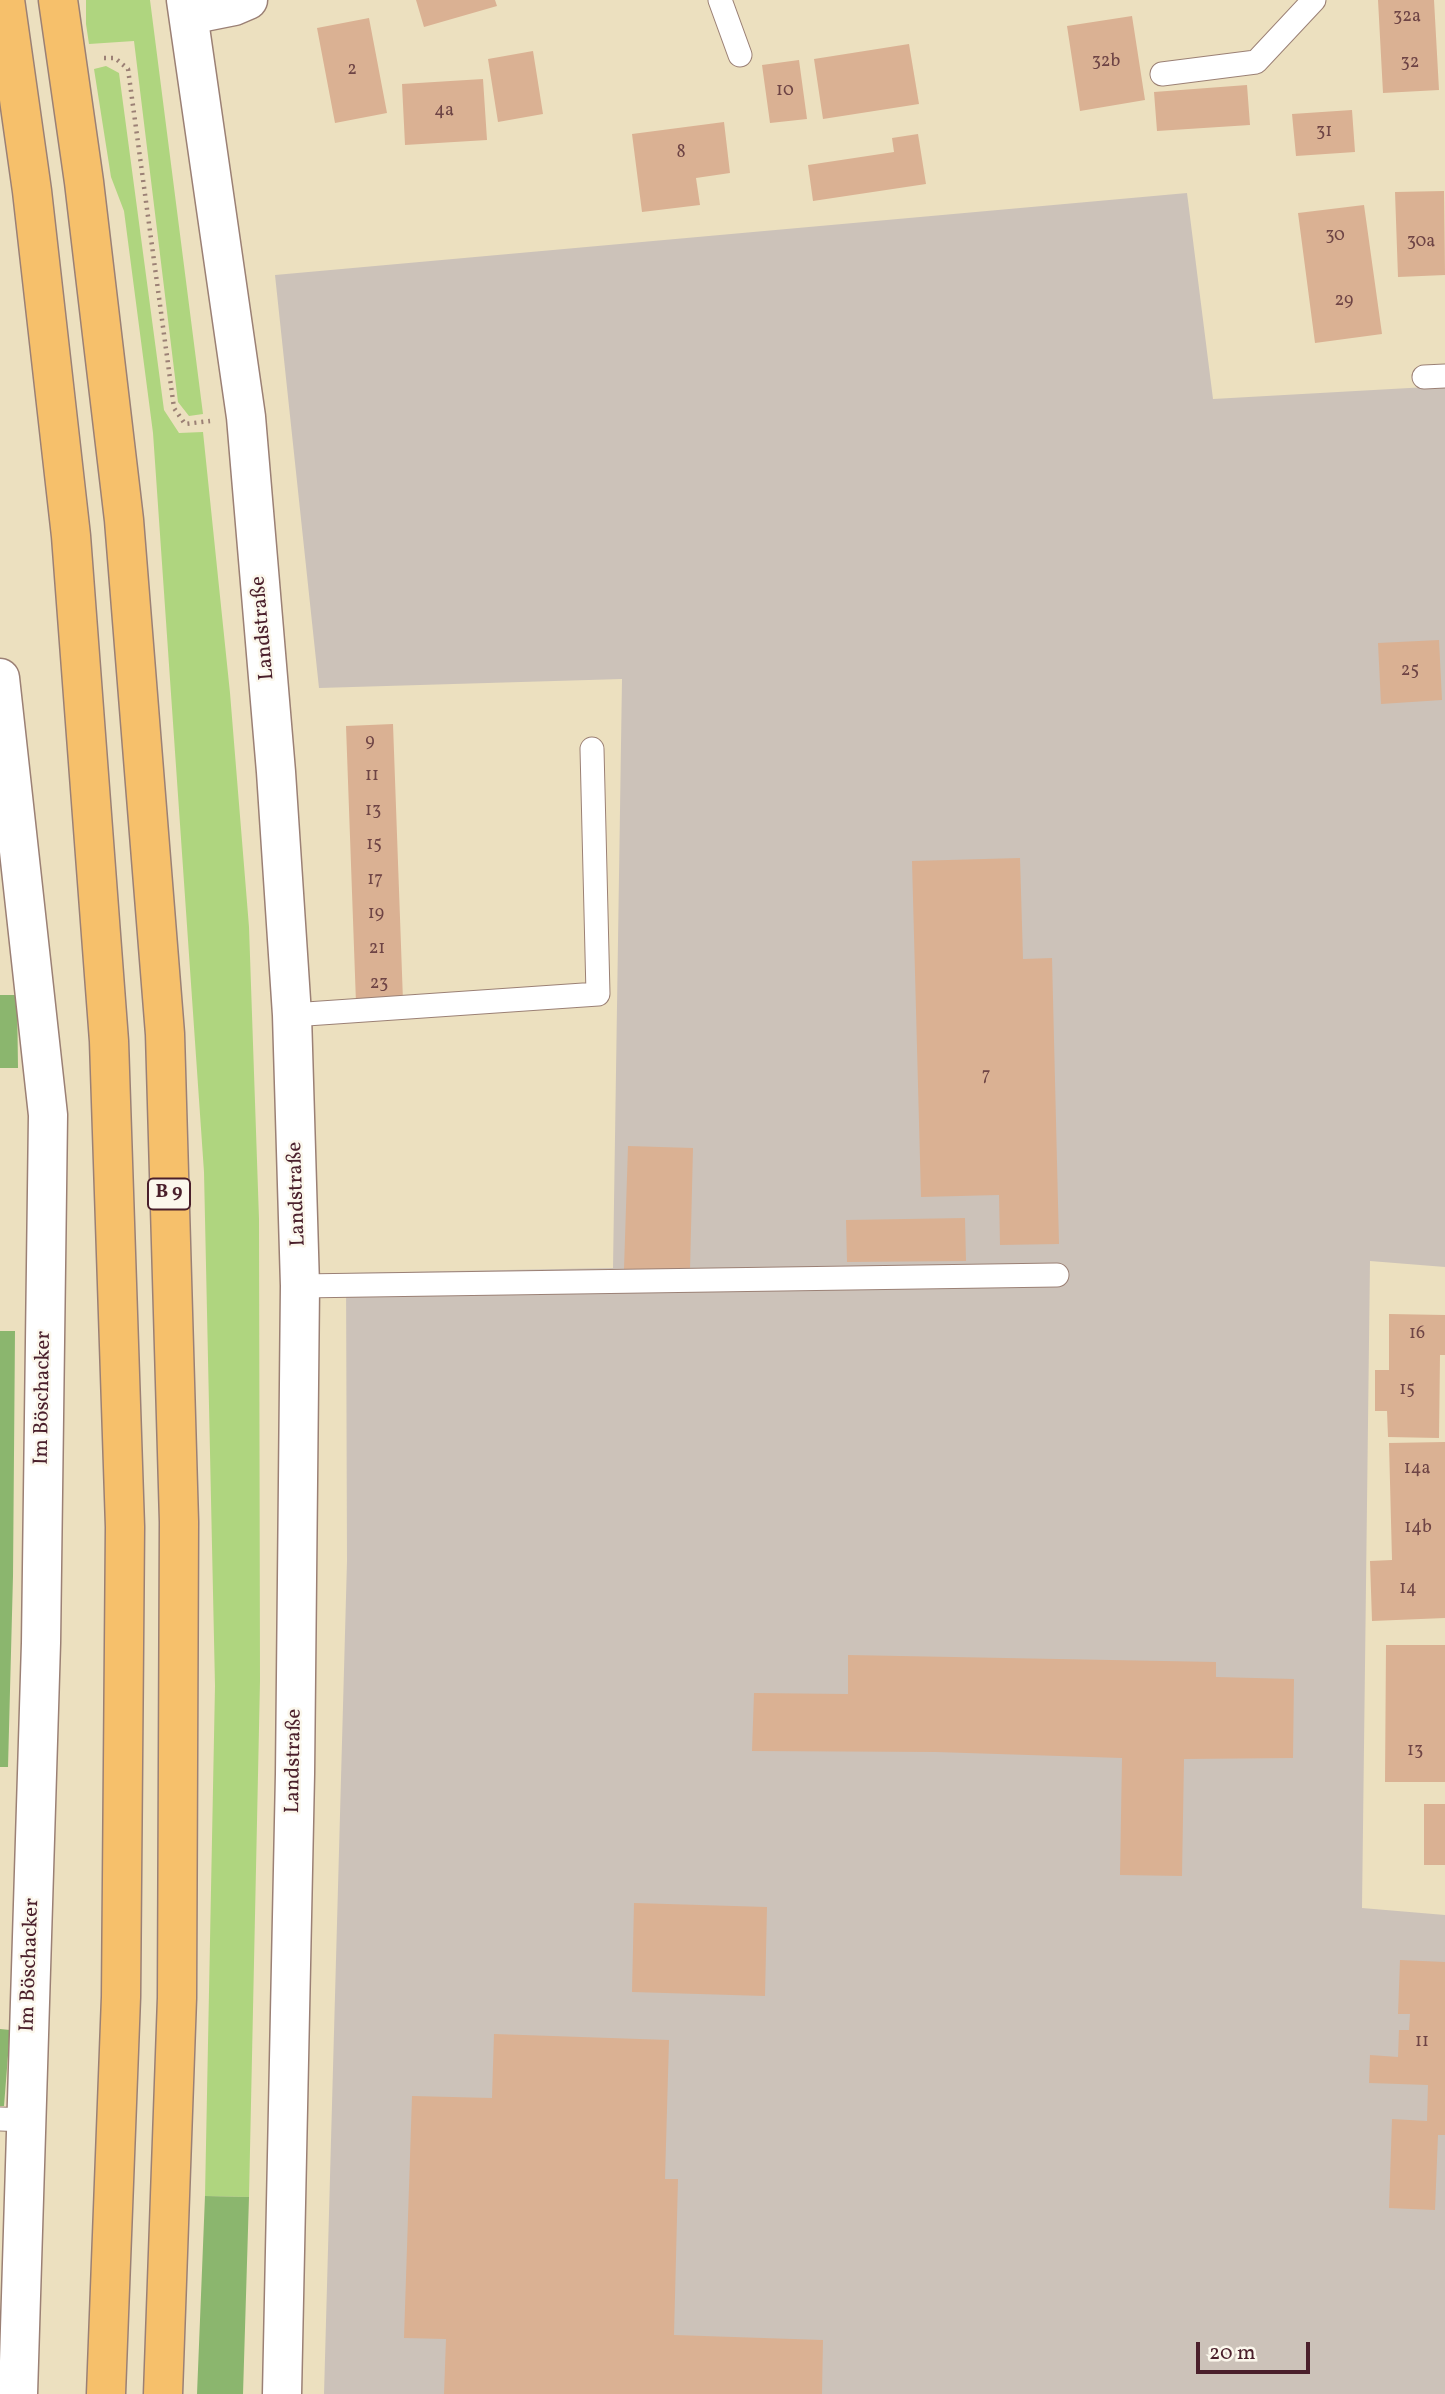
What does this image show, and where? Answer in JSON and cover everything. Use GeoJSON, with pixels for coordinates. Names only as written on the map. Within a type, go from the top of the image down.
{"type":"FeatureCollection","features":[{"type":"Feature","properties":{"kind":"highway"},"geometry":{"type":"LineString","coordinates":[[5,0],[32,191],[71,536],[109,1041],[125,1527],[121,1997],[106,2394]]}},
{"type":"Feature","properties":{"kind":"highway","name":"B 9"},"geometry":{"type":"LineString","coordinates":[[58,0],[84,182],[124,520],[164,1034],[179,1550],[177,1998],[163,2394]]}},
{"type":"Feature","properties":{"kind":"street"},"geometry":{"type":"LineString","coordinates":[[187,8],[234,6],[248,0]]}},
{"type":"Feature","properties":{"kind":"street","name":"Landstraße"},"geometry":{"type":"LineString","coordinates":[[187,8],[246,417],[276,772],[292,1015],[300,1286],[295,1774],[282,2394]]}},
{"type":"Feature","properties":{"kind":"street","name":"Im Böschacker"},"geometry":{"type":"LineString","coordinates":[[0,678],[48,1115],[41,1643],[13,2119],[18,2394]]}},
{"type":"Feature","properties":{"kind":"lane"},"geometry":{"type":"LineString","coordinates":[[720,0],[740,55]]}},
{"type":"Feature","properties":{"kind":"lane"},"geometry":{"type":"LineString","coordinates":[[1162,74],[1256,62],[1314,0]]}},
{"type":"Feature","properties":{"kind":"lane"},"geometry":{"type":"LineString","coordinates":[[292,1015],[598,995],[593,749]]}},
{"type":"Feature","properties":{"kind":"lane"},"geometry":{"type":"LineString","coordinates":[[300,1286],[1057,1275]]}},
{"type":"Feature","properties":{"kind":"path"},"geometry":{"type":"LineString","coordinates":[[95,59],[115,58],[128,69],[174,408],[185,424],[246,417]]}},
{"type":"Feature","properties":{"kind":"shaded area"},"geometry":{"type":"Polygon","coordinates":[[[1187,193],[1213,399],[1445,386],[1445,1267],[1370,1261],[1362,1908],[1445,1915],[1445,2394],[324,2394],[347,1561],[346,1273],[613,1268],[622,679],[319,688],[275,275],[1187,193]]]}},
{"type":"Feature","properties":{"kind":"green space"},"geometry":{"type":"Polygon","coordinates":[[[86,0],[150,0],[203,414],[189,416],[178,402],[134,41],[89,44],[86,0]]]}},
{"type":"Feature","properties":{"kind":"green space"},"geometry":{"type":"Polygon","coordinates":[[[106,66],[119,73],[164,410],[179,433],[203,432],[230,693],[249,927],[259,1219],[260,1681],[249,2197],[205,2196],[215,1686],[204,1172],[153,433],[124,211],[111,177],[94,69],[106,66]]]}},
{"type":"Feature","properties":{"kind":"green space"},"geometry":{"type":"Polygon","coordinates":[[[0,995],[17,995],[18,1068],[0,1068],[0,995]]]}},
{"type":"Feature","properties":{"kind":"green space"},"geometry":{"type":"Polygon","coordinates":[[[0,1331],[15,1331],[8,1767],[0,1767],[0,1331]]]}},
{"type":"Feature","properties":{"kind":"green space"},"geometry":{"type":"Polygon","coordinates":[[[0,2029],[10,2030],[4,2106],[0,2106],[0,2029]]]}},
{"type":"Feature","properties":{"kind":"green space"},"geometry":{"type":"Polygon","coordinates":[[[205,2196],[249,2197],[243,2394],[197,2394],[205,2196]]]}},
{"type":"Feature","properties":{"kind":"building"},"geometry":{"type":"Polygon","coordinates":[[[416,0],[495,0],[497,6],[424,27],[416,0]]]}},
{"type":"Feature","properties":{"kind":"building"},"geometry":{"type":"Polygon","coordinates":[[[1378,0],[1434,0],[1439,90],[1383,93],[1378,0]]]}},
{"type":"Feature","properties":{"kind":"building"},"geometry":{"type":"Polygon","coordinates":[[[1132,16],[1145,100],[1080,111],[1067,26],[1132,16]]]}},
{"type":"Feature","properties":{"kind":"building"},"geometry":{"type":"Polygon","coordinates":[[[369,18],[387,113],[335,123],[317,28],[369,18]]]}},
{"type":"Feature","properties":{"kind":"building"},"geometry":{"type":"Polygon","coordinates":[[[909,44],[919,104],[823,119],[814,59],[909,44]]]}},
{"type":"Feature","properties":{"kind":"building"},"geometry":{"type":"Polygon","coordinates":[[[533,51],[543,114],[498,122],[488,59],[533,51]]]}},
{"type":"Feature","properties":{"kind":"building"},"geometry":{"type":"Polygon","coordinates":[[[799,60],[807,119],[770,123],[762,65],[799,60]]]}},
{"type":"Feature","properties":{"kind":"building"},"geometry":{"type":"Polygon","coordinates":[[[483,79],[487,140],[405,145],[402,84],[483,79]]]}},
{"type":"Feature","properties":{"kind":"building"},"geometry":{"type":"Polygon","coordinates":[[[1247,85],[1250,125],[1157,131],[1154,92],[1247,85]]]}},
{"type":"Feature","properties":{"kind":"building"},"geometry":{"type":"Polygon","coordinates":[[[1352,110],[1355,152],[1296,156],[1292,114],[1352,110]]]}},
{"type":"Feature","properties":{"kind":"building"},"geometry":{"type":"Polygon","coordinates":[[[724,122],[730,173],[696,178],[700,205],[642,212],[632,134],[724,122]]]}},
{"type":"Feature","properties":{"kind":"building"},"geometry":{"type":"Polygon","coordinates":[[[918,134],[926,184],[813,201],[808,165],[894,152],[892,138],[918,134]]]}},
{"type":"Feature","properties":{"kind":"building"},"geometry":{"type":"Polygon","coordinates":[[[1444,191],[1445,275],[1398,277],[1395,192],[1444,191]]]}},
{"type":"Feature","properties":{"kind":"building"},"geometry":{"type":"Polygon","coordinates":[[[1364,205],[1382,334],[1315,343],[1298,213],[1364,205]]]}},
{"type":"Feature","properties":{"kind":"building"},"geometry":{"type":"Polygon","coordinates":[[[1439,640],[1442,700],[1381,704],[1378,643],[1439,640]]]}},
{"type":"Feature","properties":{"kind":"building"},"geometry":{"type":"Polygon","coordinates":[[[393,724],[403,1001],[356,1003],[346,726],[393,724]]]}},
{"type":"Feature","properties":{"kind":"building"},"geometry":{"type":"Polygon","coordinates":[[[1020,858],[1023,959],[1052,958],[1059,1244],[1000,1245],[999,1195],[921,1197],[912,861],[1020,858]]]}},
{"type":"Feature","properties":{"kind":"building"},"geometry":{"type":"Polygon","coordinates":[[[628,1146],[693,1148],[690,1271],[624,1269],[628,1146]]]}},
{"type":"Feature","properties":{"kind":"building"},"geometry":{"type":"Polygon","coordinates":[[[965,1218],[966,1261],[847,1262],[846,1220],[965,1218]]]}},
{"type":"Feature","properties":{"kind":"building"},"geometry":{"type":"Polygon","coordinates":[[[1389,1314],[1445,1315],[1445,1355],[1440,1355],[1439,1438],[1388,1437],[1387,1411],[1375,1411],[1375,1370],[1389,1370],[1389,1314]]]}},
{"type":"Feature","properties":{"kind":"building"},"geometry":{"type":"Polygon","coordinates":[[[1445,1442],[1445,1618],[1372,1621],[1370,1561],[1392,1560],[1389,1443],[1445,1442]]]}},
{"type":"Feature","properties":{"kind":"building"},"geometry":{"type":"Polygon","coordinates":[[[1386,1645],[1445,1645],[1445,1782],[1385,1782],[1386,1645]]]}},
{"type":"Feature","properties":{"kind":"building"},"geometry":{"type":"Polygon","coordinates":[[[848,1655],[1216,1662],[1216,1677],[1294,1679],[1293,1758],[1184,1759],[1182,1876],[1120,1875],[1122,1758],[936,1752],[752,1751],[754,1693],[848,1694],[848,1655]]]}},
{"type":"Feature","properties":{"kind":"building"},"geometry":{"type":"Polygon","coordinates":[[[1424,1804],[1445,1804],[1445,1865],[1424,1865],[1424,1804]]]}},
{"type":"Feature","properties":{"kind":"building"},"geometry":{"type":"Polygon","coordinates":[[[634,1903],[767,1907],[765,1996],[632,1992],[634,1903]]]}},
{"type":"Feature","properties":{"kind":"building"},"geometry":{"type":"Polygon","coordinates":[[[1400,1960],[1445,1962],[1445,2135],[1438,2135],[1435,2210],[1389,2208],[1392,2119],[1427,2121],[1428,2085],[1369,2083],[1370,2055],[1398,2057],[1399,2030],[1409,2030],[1410,2014],[1398,2014],[1400,1960]]]}},
{"type":"Feature","properties":{"kind":"building"},"geometry":{"type":"Polygon","coordinates":[[[494,2034],[669,2040],[665,2179],[678,2179],[674,2335],[823,2340],[822,2394],[444,2394],[446,2339],[404,2338],[412,2096],[492,2098],[494,2034]]]}}]}
